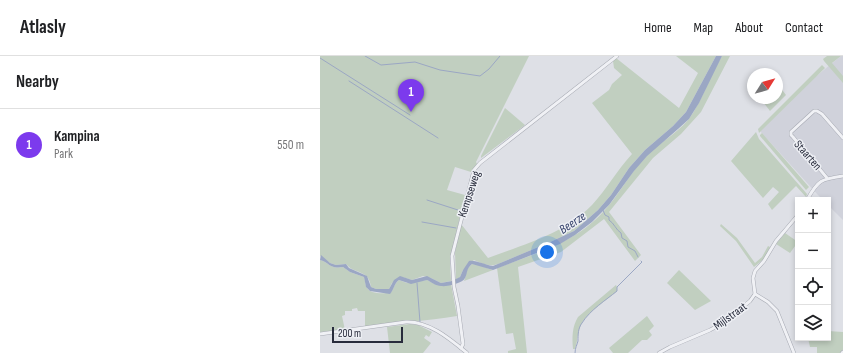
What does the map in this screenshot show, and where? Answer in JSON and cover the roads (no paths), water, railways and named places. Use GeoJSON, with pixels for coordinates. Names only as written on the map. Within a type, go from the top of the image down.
{"type":"FeatureCollection","features":[{"type":"Feature","properties":{"kind":"street","name":"Kempseweg"},"geometry":{"type":"LineString","coordinates":[[461,348],[463,346],[463,340],[453,284],[452,260],[454,246],[473,173],[476,167],[616,56]]}},
{"type":"Feature","properties":{"kind":"street","name":"Staarten"},"geometry":{"type":"LineString","coordinates":[[827,178],[791,135],[792,132],[814,111],[817,110],[843,138]]}},
{"type":"Feature","properties":{"kind":"street"},"geometry":{"type":"LineString","coordinates":[[809,197],[817,185],[827,178],[843,176]]}},
{"type":"Feature","properties":{"kind":"street","name":"Mijlstraat"},"geometry":{"type":"LineString","coordinates":[[660,353],[723,323],[750,301],[755,294],[753,278],[755,271],[764,261],[776,241],[795,219]]}},
{"type":"Feature","properties":{"kind":"street"},"geometry":{"type":"LineString","coordinates":[[755,294],[768,302],[777,311],[794,353]]}},
{"type":"Feature","properties":{"kind":"street"},"geometry":{"type":"LineString","coordinates":[[320,334],[406,322],[417,322],[430,328],[467,353]]}},
{"type":"Feature","properties":{"kind":"water"},"geometry":{"type":"Polygon","coordinates":[[[716,56],[722,56],[699,103],[689,119],[647,156],[609,205],[592,222],[560,244],[493,270],[472,264],[468,269],[464,280],[451,285],[439,286],[427,280],[411,284],[399,280],[390,294],[370,291],[366,287],[364,277],[350,272],[343,267],[335,267],[320,260],[321,255],[330,263],[336,265],[346,264],[349,268],[367,276],[371,287],[376,289],[389,289],[394,280],[400,276],[412,280],[427,276],[441,283],[452,281],[460,277],[469,261],[475,261],[493,266],[574,231],[598,210],[611,195],[629,168],[645,150],[673,126],[686,112],[716,56]]]}},
{"type":"Feature","properties":{"kind":"waterway"},"geometry":{"type":"LineString","coordinates":[[365,56],[381,65],[415,62],[440,70],[480,76],[489,69],[500,56]]}},
{"type":"Feature","properties":{"kind":"waterway"},"geometry":{"type":"LineString","coordinates":[[320,58],[410,115]]}},
{"type":"Feature","properties":{"kind":"waterway"},"geometry":{"type":"LineString","coordinates":[[349,81],[438,138]]}},
{"type":"Feature","properties":{"kind":"waterway"},"geometry":{"type":"LineString","coordinates":[[427,200],[461,211]]}},
{"type":"Feature","properties":{"kind":"waterway"},"geometry":{"type":"LineString","coordinates":[[603,210],[605,215],[609,217],[609,220],[621,233],[622,238],[627,241],[628,247],[635,251],[638,257]]}},
{"type":"Feature","properties":{"kind":"waterway"},"geometry":{"type":"LineString","coordinates":[[422,222],[456,228]]}},
{"type":"Feature","properties":{"kind":"waterway"},"geometry":{"type":"LineString","coordinates":[[575,353],[579,329],[585,318],[617,291],[617,287],[642,262],[641,261]]}},
{"type":"Feature","properties":{"kind":"waterway"},"geometry":{"type":"LineString","coordinates":[[417,283],[420,322]]}},
{"type":"Feature","properties":{"kind":"place","name":"Kampina"},"geometry":{"type":"Point","coordinates":[411,112]}},
{"type":"Feature","properties":{"kind":"water label","name":"Beerze"},"geometry":{"type":"Point","coordinates":[572,222]}}]}
